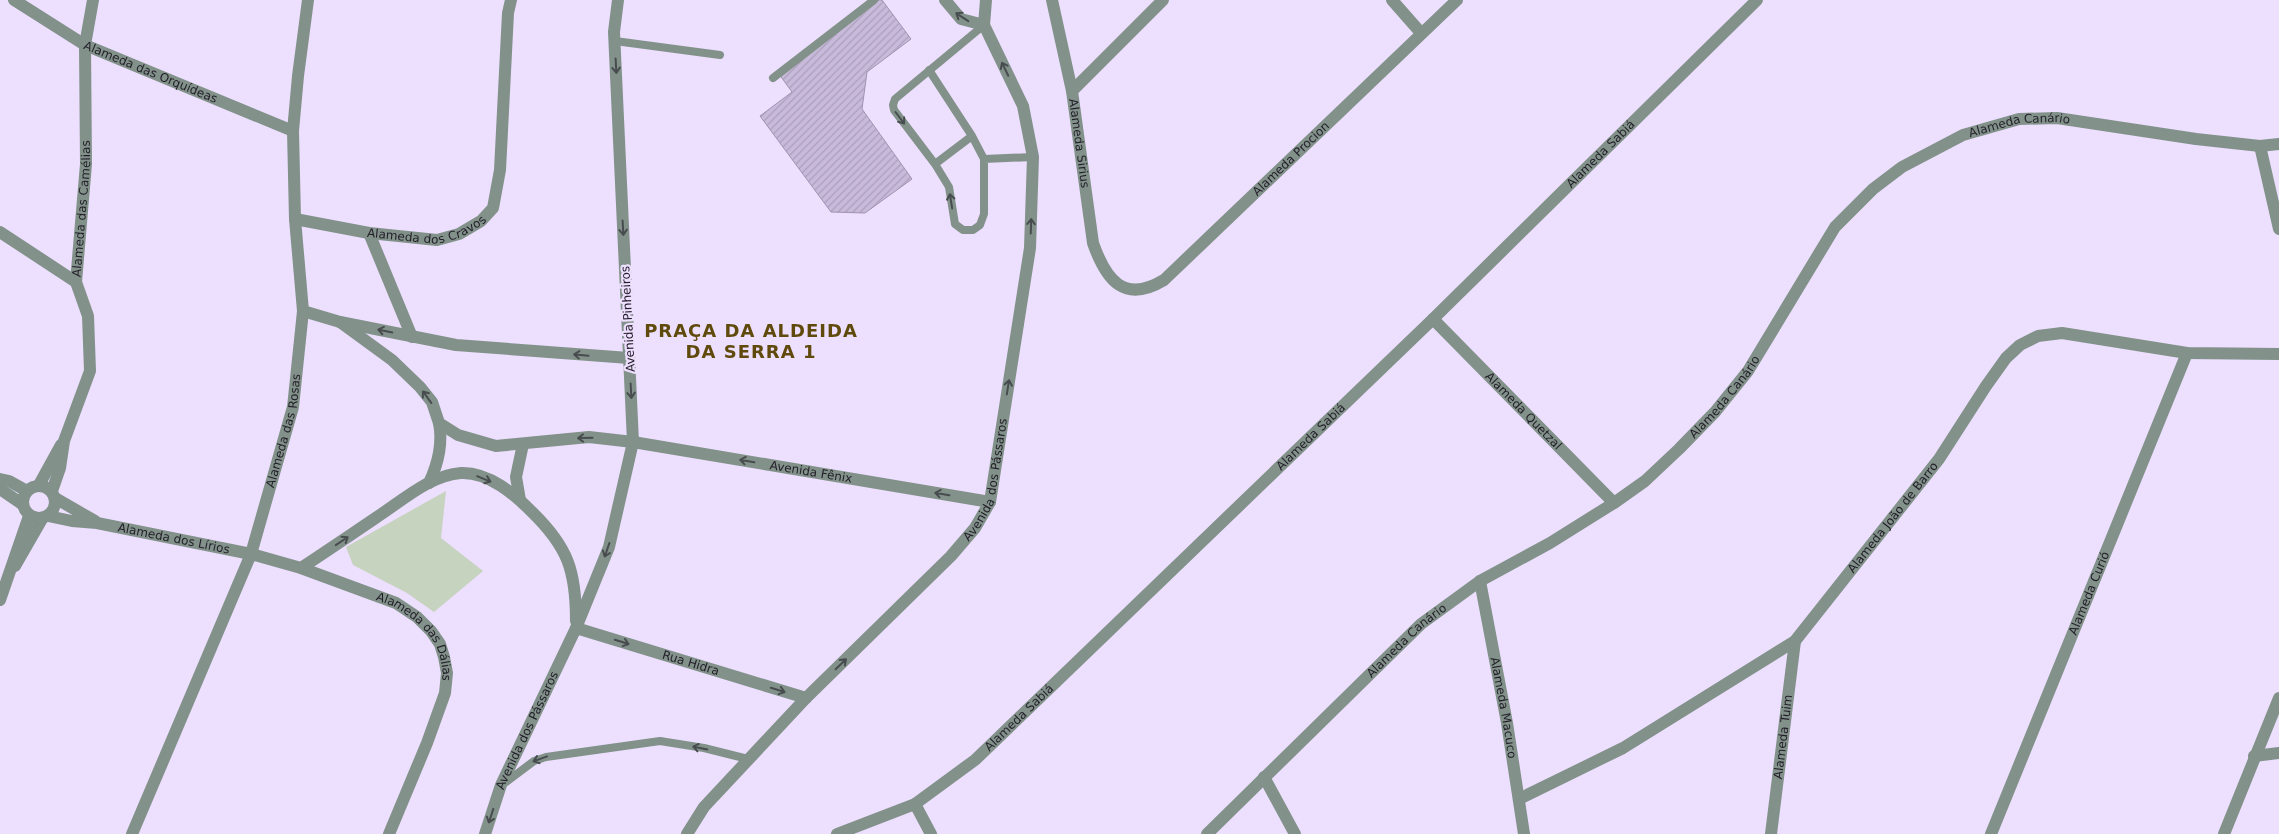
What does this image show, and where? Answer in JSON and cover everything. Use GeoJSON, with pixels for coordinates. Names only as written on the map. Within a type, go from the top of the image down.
{"type":"FeatureCollection","features":[{"type":"Feature","properties":{"kind":"street","name":"Alameda das Orquídeas"},"geometry":{"type":"LineString","coordinates":[[14,0],[85,45],[293,131]]}},
{"type":"Feature","properties":{"kind":"street","name":"Alameda das Camélias"},"geometry":{"type":"LineString","coordinates":[[39,486],[64,441],[90,371],[88,316],[76,282],[86,164],[85,45],[93,0]]}},
{"type":"Feature","properties":{"kind":"street","name":"Alameda das Rosas"},"geometry":{"type":"LineString","coordinates":[[132,834],[251,554],[293,407],[303,312],[295,219],[293,131],[308,0]]}},
{"type":"Feature","properties":{"kind":"street","name":"Alameda dos Cravos"},"geometry":{"type":"LineString","coordinates":[[295,219],[369,233],[438,240],[459,234],[481,221],[493,208],[500,170],[508,13],[511,0]]}},
{"type":"Feature","properties":{"kind":"street","name":"Avenida Pinheiros"},"geometry":{"type":"LineString","coordinates":[[576,628],[609,547],[633,442],[615,41],[618,0]]}},
{"type":"Feature","properties":{"kind":"street"},"geometry":{"type":"LineString","coordinates":[[945,0],[961,19],[984,25],[986,0]]}},
{"type":"Feature","properties":{"kind":"street","name":"Alameda Sirius"},"geometry":{"type":"LineString","coordinates":[[1052,0],[1072,91],[1093,243],[1100,263],[1115,283]]}},
{"type":"Feature","properties":{"kind":"street"},"geometry":{"type":"LineString","coordinates":[[1072,91],[1163,0]]}},
{"type":"Feature","properties":{"kind":"street"},"geometry":{"type":"LineString","coordinates":[[1392,0],[1421,33]]}},
{"type":"Feature","properties":{"kind":"street","name":"Alameda Procion"},"geometry":{"type":"LineString","coordinates":[[1115,283],[1124,288],[1136,290],[1153,287],[1164,280],[1457,0]]}},
{"type":"Feature","properties":{"kind":"street","name":"Alameda Sabiá"},"geometry":{"type":"LineString","coordinates":[[837,834],[915,804],[975,760],[1433,319],[1757,0]]}},
{"type":"Feature","properties":{"kind":"street","name":"Avenida dos Pássaros"},"geometry":{"type":"LineString","coordinates":[[687,834],[704,807],[748,759],[806,698],[951,556],[975,528],[990,502],[1030,248],[1033,157],[1023,106],[984,25]]}},
{"type":"Feature","properties":{"kind":"street","name":"Alameda Canário"},"geometry":{"type":"LineString","coordinates":[[1207,834],[1421,624],[1480,581],[1550,543],[1614,503],[1646,480],[1715,412],[1748,371],[1836,227],[1872,189],[1902,167],[1963,135],[2019,119],[2057,118],[2196,140],[2260,146],[2279,144]]}},
{"type":"Feature","properties":{"kind":"street"},"geometry":{"type":"LineString","coordinates":[[2260,146],[2279,230]]}},
{"type":"Feature","properties":{"kind":"street"},"geometry":{"type":"LineString","coordinates":[[0,232],[76,282]]}},
{"type":"Feature","properties":{"kind":"street"},"geometry":{"type":"LineString","coordinates":[[369,233],[412,337]]}},
{"type":"Feature","properties":{"kind":"street"},"geometry":{"type":"LineString","coordinates":[[303,312],[340,322],[456,345],[629,358]]}},
{"type":"Feature","properties":{"kind":"street","name":"Alameda Quetzal"},"geometry":{"type":"LineString","coordinates":[[1433,319],[1614,503]]}},
{"type":"Feature","properties":{"kind":"street"},"geometry":{"type":"LineString","coordinates":[[340,322],[378,348],[420,387],[432,402],[441,433],[437,466],[428,483]]}},
{"type":"Feature","properties":{"kind":"street","name":"Alameda João de Barro"},"geometry":{"type":"LineString","coordinates":[[1519,799],[1623,748],[1795,641],[1939,459],[1986,386],[2006,358],[2020,345],[2038,336],[2062,333],[2187,353],[2279,354]]}},
{"type":"Feature","properties":{"kind":"street","name":"Alameda Curió"},"geometry":{"type":"LineString","coordinates":[[1991,834],[2187,353]]}},
{"type":"Feature","properties":{"kind":"street","name":"Avenida Fênix"},"geometry":{"type":"LineString","coordinates":[[439,423],[458,435],[496,446],[590,437],[633,442],[990,502]]}},
{"type":"Feature","properties":{"kind":"street","name":"Alameda das Camélias"},"geometry":{"type":"LineString","coordinates":[[53,494],[60,468],[64,441]]}},
{"type":"Feature","properties":{"kind":"street"},"geometry":{"type":"LineString","coordinates":[[520,500],[516,476],[524,444]]}},
{"type":"Feature","properties":{"kind":"street"},"geometry":{"type":"LineString","coordinates":[[301,568],[428,483],[461,473],[480,476],[503,487],[520,500],[545,524],[562,547],[571,569],[576,592],[576,628]]}},
{"type":"Feature","properties":{"kind":"street"},"geometry":{"type":"LineString","coordinates":[[0,479],[9,481],[27,491]]}},
{"type":"Feature","properties":{"kind":"street"},"geometry":{"type":"LineString","coordinates":[[0,600],[11,573],[45,517],[53,511],[53,494],[39,486],[27,491],[23,497],[22,504]]}},
{"type":"Feature","properties":{"kind":"street"},"geometry":{"type":"LineString","coordinates":[[0,489],[22,504],[29,516],[35,519],[45,517]]}},
{"type":"Feature","properties":{"kind":"street","name":"Alameda dos Lírios"},"geometry":{"type":"LineString","coordinates":[[53,494],[97,523]]}},
{"type":"Feature","properties":{"kind":"street"},"geometry":{"type":"LineString","coordinates":[[11,573],[16,550],[29,516]]}},
{"type":"Feature","properties":{"kind":"street","name":"Alameda dos Lírios"},"geometry":{"type":"LineString","coordinates":[[45,517],[97,523],[251,554]]}},
{"type":"Feature","properties":{"kind":"street","name":"Alameda das Dálias"},"geometry":{"type":"LineString","coordinates":[[251,554],[301,568],[396,603],[417,617],[431,631],[440,644],[447,673],[444,693],[427,743],[389,834]]}},
{"type":"Feature","properties":{"kind":"street","name":"Alameda Macuco"},"geometry":{"type":"LineString","coordinates":[[1480,581],[1507,723],[1524,834]]}},
{"type":"Feature","properties":{"kind":"street","name":"Avenida dos Pássaros"},"geometry":{"type":"LineString","coordinates":[[485,834],[501,785],[576,628]]}},
{"type":"Feature","properties":{"kind":"street","name":"Rua Hidra"},"geometry":{"type":"LineString","coordinates":[[576,628],[806,698]]}},
{"type":"Feature","properties":{"kind":"street","name":"Alameda Tuim"},"geometry":{"type":"LineString","coordinates":[[1771,834],[1795,641]]}},
{"type":"Feature","properties":{"kind":"street"},"geometry":{"type":"LineString","coordinates":[[2224,834],[2279,698]]}},
{"type":"Feature","properties":{"kind":"street"},"geometry":{"type":"LineString","coordinates":[[2254,756],[2279,752]]}},
{"type":"Feature","properties":{"kind":"street"},"geometry":{"type":"LineString","coordinates":[[1264,777],[1295,834]]}},
{"type":"Feature","properties":{"kind":"street"},"geometry":{"type":"LineString","coordinates":[[915,804],[930,834]]}},
{"type":"Feature","properties":{"kind":"lane"},"geometry":{"type":"LineString","coordinates":[[773,78],[874,0]]}},
{"type":"Feature","properties":{"kind":"lane"},"geometry":{"type":"LineString","coordinates":[[929,70],[972,136],[984,159],[984,214],[980,225],[973,230],[963,230],[955,224],[949,187],[935,164],[894,110],[893,105],[895,99],[929,70],[984,25]]}},
{"type":"Feature","properties":{"kind":"lane"},"geometry":{"type":"LineString","coordinates":[[615,41],[720,55]]}},
{"type":"Feature","properties":{"kind":"lane"},"geometry":{"type":"LineString","coordinates":[[935,164],[972,136]]}},
{"type":"Feature","properties":{"kind":"lane"},"geometry":{"type":"LineString","coordinates":[[984,159],[1033,157]]}},
{"type":"Feature","properties":{"kind":"lane"},"geometry":{"type":"LineString","coordinates":[[501,785],[526,766],[546,757],[660,741],[704,748],[748,759]]}},
{"type":"Feature","properties":{"kind":"green space"},"geometry":{"type":"Polygon","coordinates":[[[446,491],[441,538],[483,571],[434,612],[407,593],[353,565],[346,547],[446,491]]]}},
{"type":"Feature","properties":{"kind":"building"},"geometry":{"type":"Polygon","coordinates":[[[879,0],[882,0],[911,39],[867,72],[862,109],[912,179],[865,213],[831,212],[760,116],[792,92],[779,74],[879,0]]]}},
{"type":"Feature","properties":{"kind":"district","name":"PRAÇA DA ALDEIDA DA SERRA 1"},"geometry":{"type":"Point","coordinates":[751,340]}}]}
